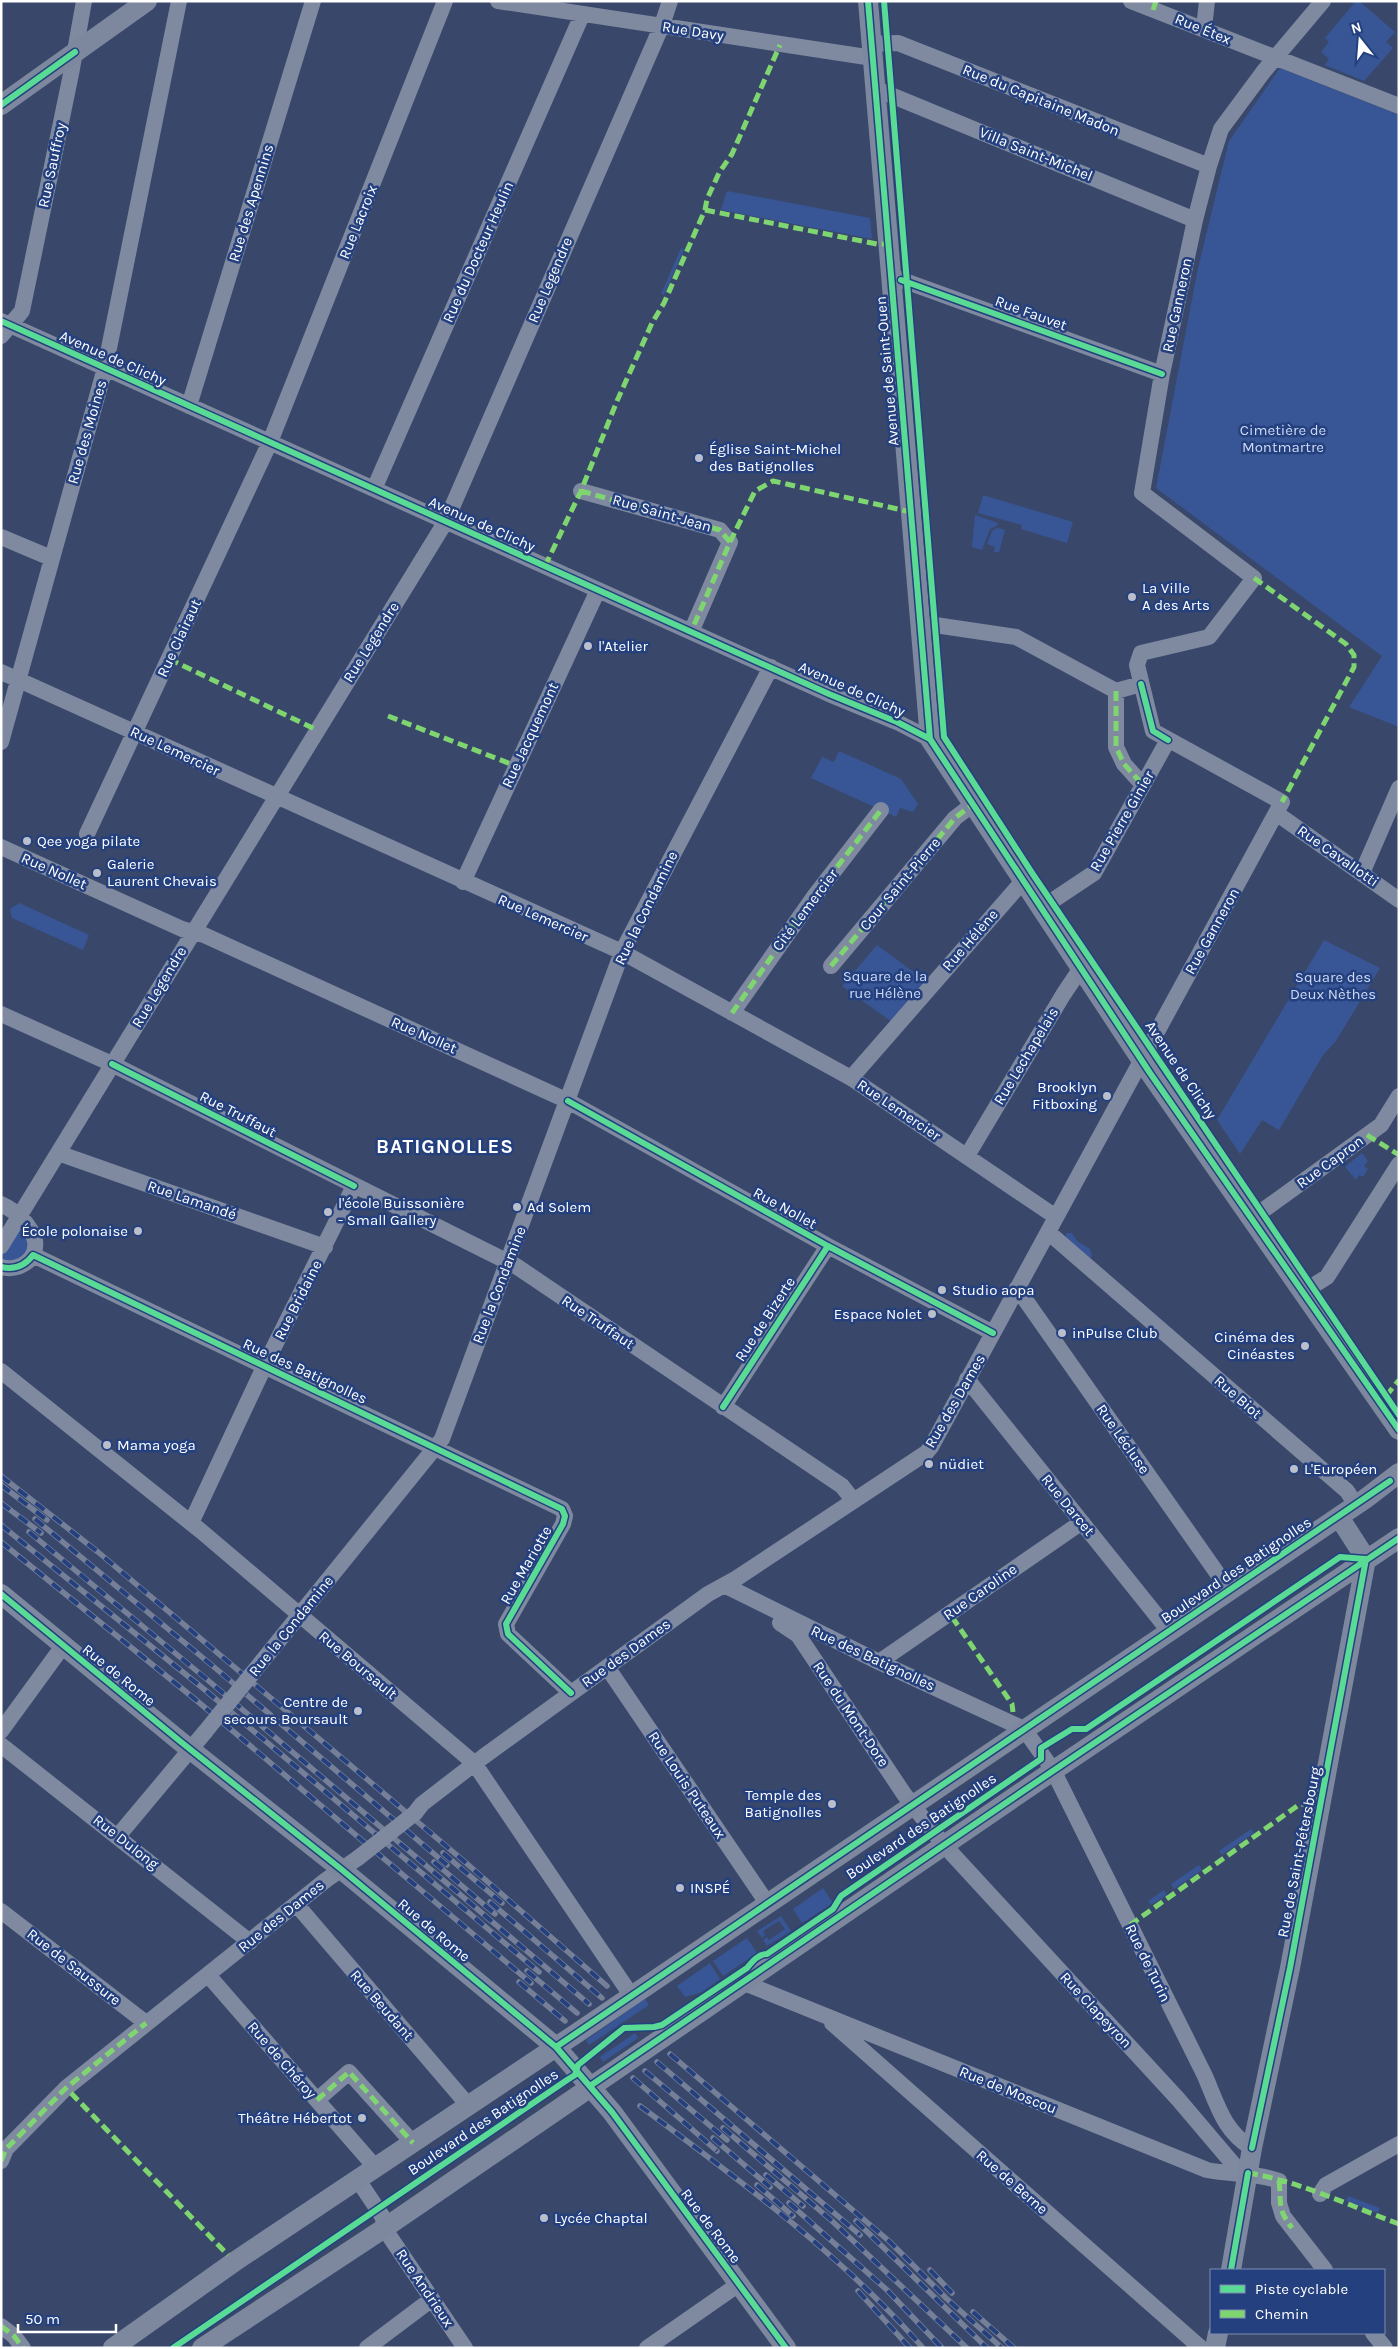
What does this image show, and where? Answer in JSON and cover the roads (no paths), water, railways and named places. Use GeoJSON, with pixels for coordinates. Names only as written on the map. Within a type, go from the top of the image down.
{"type":"FeatureCollection","features":[{"type":"Feature","properties":{"kind":"main road"},"geometry":{"type":"LineString","coordinates":[[1,105],[147,1]]}},
{"type":"Feature","properties":{"kind":"main road","name":"Avenue de Saint-Ouen"},"geometry":{"type":"LineString","coordinates":[[868,1],[930,739]]}},
{"type":"Feature","properties":{"kind":"main road","name":"Avenue de Clichy"},"geometry":{"type":"LineString","coordinates":[[930,739],[1141,1060],[1399,1430]]}},
{"type":"Feature","properties":{"kind":"main road","name":"Boulevard des Batignolles"},"geometry":{"type":"LineString","coordinates":[[113,2348],[234,2262],[556,2047],[767,1902],[1356,1505],[1399,1473]]}},
{"type":"Feature","properties":{"kind":"main road"},"geometry":{"type":"LineString","coordinates":[[1338,1517],[1366,1559]]}},
{"type":"Feature","properties":{"kind":"main road","name":"Boulevard des Batignolles"},"geometry":{"type":"LineString","coordinates":[[202,2348],[386,2227],[1053,1770],[1399,1538]]}},
{"type":"Feature","properties":{"kind":"main road","name":"Rue de Saint-Pétersbourg"},"geometry":{"type":"LineString","coordinates":[[1231,2269],[1252,2148],[1290,1968],[1366,1559]]}},
{"type":"Feature","properties":{"kind":"main road","name":"Rue de Rome"},"geometry":{"type":"LineString","coordinates":[[1,1594],[191,1750],[341,1869],[556,2047],[590,2086],[786,2348]]}},
{"type":"Feature","properties":{"kind":"main road"},"geometry":{"type":"LineString","coordinates":[[1215,2348],[1218,2334]]}},
{"type":"Feature","properties":{"kind":"street","name":"Rue Sauffroy"},"geometry":{"type":"LineString","coordinates":[[4,327],[22,311],[84,1]]}},
{"type":"Feature","properties":{"kind":"street","name":"Rue des Moines"},"geometry":{"type":"LineString","coordinates":[[1,742],[17,679],[106,368],[179,1]]}},
{"type":"Feature","properties":{"kind":"street","name":"Rue des Apennins"},"geometry":{"type":"LineString","coordinates":[[189,406],[313,1]]}},
{"type":"Feature","properties":{"kind":"street","name":"Rue Lacroix"},"geometry":{"type":"LineString","coordinates":[[270,442],[445,1]]}},
{"type":"Feature","properties":{"kind":"street","name":"Rue Davy"},"geometry":{"type":"LineString","coordinates":[[498,1],[582,15],[873,51]]}},
{"type":"Feature","properties":{"kind":"street","name":"Rue Legendre"},"geometry":{"type":"LineString","coordinates":[[1,1246],[446,521],[662,25],[670,1]]}},
{"type":"Feature","properties":{"kind":"street","name":"Rue Étex"},"geometry":{"type":"LineString","coordinates":[[1131,1],[1399,106]]}},
{"type":"Feature","properties":{"kind":"street"},"geometry":{"type":"LineString","coordinates":[[1204,28],[1207,1]]}},
{"type":"Feature","properties":{"kind":"street","name":"Rue Ganneron"},"geometry":{"type":"LineString","coordinates":[[1254,578],[1142,493],[1162,374],[1195,220],[1221,129],[1275,57],[1323,1]]}},
{"type":"Feature","properties":{"kind":"street","name":"Rue du Docteur Heulin"},"geometry":{"type":"LineString","coordinates":[[374,489],[582,15]]}},
{"type":"Feature","properties":{"kind":"street","name":"Rue du Capitaine Madon"},"geometry":{"type":"LineString","coordinates":[[873,51],[898,43],[1209,166]]}},
{"type":"Feature","properties":{"kind":"street","name":"Villa Saint-Michel"},"geometry":{"type":"LineString","coordinates":[[876,89],[1195,220]]}},
{"type":"Feature","properties":{"kind":"street","name":"Rue Fauvet"},"geometry":{"type":"LineString","coordinates":[[891,276],[1162,374]]}},
{"type":"Feature","properties":{"kind":"street","name":"Avenue de Clichy"},"geometry":{"type":"LineString","coordinates":[[4,327],[106,368],[771,668],[897,722],[930,739]]}},
{"type":"Feature","properties":{"kind":"street","name":"Rue Clairaut"},"geometry":{"type":"LineString","coordinates":[[87,834],[270,442]]}},
{"type":"Feature","properties":{"kind":"street","name":"Rue Saint-Jean"},"geometry":{"type":"LineString","coordinates":[[581,491],[720,530],[730,542],[691,632]]}},
{"type":"Feature","properties":{"kind":"street"},"geometry":{"type":"LineString","coordinates":[[1,537],[51,558]]}},
{"type":"Feature","properties":{"kind":"street","name":"Rue Cavallotti"},"geometry":{"type":"LineString","coordinates":[[1254,578],[1209,637],[1141,653],[1137,665],[1153,731],[1279,807],[1399,900]]}},
{"type":"Feature","properties":{"kind":"street","name":"Rue Jacquemont"},"geometry":{"type":"LineString","coordinates":[[463,882],[598,590]]}},
{"type":"Feature","properties":{"kind":"street"},"geometry":{"type":"LineString","coordinates":[[920,626],[935,625],[1016,637],[1116,691],[1141,684]]}},
{"type":"Feature","properties":{"kind":"street","name":"Rue la Condamine"},"geometry":{"type":"LineString","coordinates":[[118,1836],[206,1732],[442,1439],[622,952],[771,668]]}},
{"type":"Feature","properties":{"kind":"street","name":"Rue Lemercier"},"geometry":{"type":"LineString","coordinates":[[1,672],[463,882],[622,952],[851,1078],[1056,1217]]}},
{"type":"Feature","properties":{"kind":"street"},"geometry":{"type":"LineString","coordinates":[[1116,691],[1116,747],[1124,764],[1142,784]]}},
{"type":"Feature","properties":{"kind":"street","name":"Rue Pierre Ginier"},"geometry":{"type":"LineString","coordinates":[[1040,909],[1094,873],[1168,740]]}},
{"type":"Feature","properties":{"kind":"street"},"geometry":{"type":"LineString","coordinates":[[1362,873],[1399,788]]}},
{"type":"Feature","properties":{"kind":"street","name":"Cour Saint-Pierre"},"geometry":{"type":"LineString","coordinates":[[831,966],[954,818],[972,804]]}},
{"type":"Feature","properties":{"kind":"street","name":"Rue Ganneron"},"geometry":{"type":"LineString","coordinates":[[1141,1060],[1279,807]]}},
{"type":"Feature","properties":{"kind":"street","name":"Cité Lemercier"},"geometry":{"type":"LineString","coordinates":[[732,1013],[812,898],[881,810]]}},
{"type":"Feature","properties":{"kind":"street","name":"Rue Nollet"},"geometry":{"type":"LineString","coordinates":[[1,847],[192,932],[204,935],[568,1101],[828,1246],[993,1333]]}},
{"type":"Feature","properties":{"kind":"street","name":"Rue Hélène"},"geometry":{"type":"LineString","coordinates":[[851,1078],[1023,881]]}},
{"type":"Feature","properties":{"kind":"street","name":"Rue Lechapelais"},"geometry":{"type":"LineString","coordinates":[[967,1156],[1081,968]]}},
{"type":"Feature","properties":{"kind":"street","name":"Rue Truffaut"},"geometry":{"type":"LineString","coordinates":[[1,1014],[112,1064],[508,1263],[842,1486],[853,1500]]}},
{"type":"Feature","properties":{"kind":"street","name":"Rue des Dames"},"geometry":{"type":"LineString","coordinates":[[1,2161],[6,2149],[66,2088],[296,1904],[415,1813],[422,1804],[474,1763],[708,1594],[731,1589],[853,1500],[926,1453],[968,1380],[1141,1060]]}},
{"type":"Feature","properties":{"kind":"street","name":"Rue Capron"},"geometry":{"type":"LineString","coordinates":[[1252,1219],[1381,1125],[1399,1096]]}},
{"type":"Feature","properties":{"kind":"street","name":"Rue Lamandé"},"geometry":{"type":"LineString","coordinates":[[58,1153],[325,1247]]}},
{"type":"Feature","properties":{"kind":"street"},"geometry":{"type":"LineString","coordinates":[[1304,1292],[1327,1277],[1399,1164]]}},
{"type":"Feature","properties":{"kind":"street","name":"Rue Bridaine"},"geometry":{"type":"LineString","coordinates":[[191,1523],[265,1366],[354,1186]]}},
{"type":"Feature","properties":{"kind":"street"},"geometry":{"type":"LineString","coordinates":[[1,1204],[20,1215],[34,1237],[35,1246],[33,1255],[21,1266],[1,1267]]}},
{"type":"Feature","properties":{"kind":"street","name":"Rue Biot"},"geometry":{"type":"LineString","coordinates":[[1048,1232],[1347,1491],[1356,1505]]}},
{"type":"Feature","properties":{"kind":"street","name":"Rue de Bizerte"},"geometry":{"type":"LineString","coordinates":[[724,1406],[828,1246]]}},
{"type":"Feature","properties":{"kind":"street","name":"Rue des Batignolles"},"geometry":{"type":"LineString","coordinates":[[33,1255],[436,1447],[564,1512]]}},
{"type":"Feature","properties":{"kind":"street","name":"Rue Lécluse"},"geometry":{"type":"LineString","coordinates":[[1017,1288],[1229,1590]]}},
{"type":"Feature","properties":{"kind":"street","name":"Rue Boursault"},"geometry":{"type":"LineString","coordinates":[[1,1371],[191,1523],[474,1763],[631,1995]]}},
{"type":"Feature","properties":{"kind":"street","name":"Rue Darcet"},"geometry":{"type":"LineString","coordinates":[[968,1380],[1169,1631]]}},
{"type":"Feature","properties":{"kind":"street","name":"Rue Mariotte"},"geometry":{"type":"LineString","coordinates":[[564,1512],[563,1524],[506,1624],[508,1634],[571,1693]]}},
{"type":"Feature","properties":{"kind":"street","name":"Rue Caroline"},"geometry":{"type":"LineString","coordinates":[[879,1662],[1082,1522]]}},
{"type":"Feature","properties":{"kind":"street","name":"Rue des Batignolles"},"geometry":{"type":"LineString","coordinates":[[731,1589],[879,1662],[1024,1729]]}},
{"type":"Feature","properties":{"kind":"street","name":"Rue du Mont-Dore"},"geometry":{"type":"LineString","coordinates":[[731,1589],[798,1635],[913,1804]]}},
{"type":"Feature","properties":{"kind":"street"},"geometry":{"type":"LineString","coordinates":[[1,1731],[64,1646]]}},
{"type":"Feature","properties":{"kind":"street","name":"Rue Louis Puteaux"},"geometry":{"type":"LineString","coordinates":[[607,1667],[767,1902]]}},
{"type":"Feature","properties":{"kind":"street"},"geometry":{"type":"LineString","coordinates":[[1024,1729],[1053,1770]]}},
{"type":"Feature","properties":{"kind":"street","name":"Rue Dulong"},"geometry":{"type":"LineString","coordinates":[[1,1745],[250,1942]]}},
{"type":"Feature","properties":{"kind":"street","name":"Rue de Turin"},"geometry":{"type":"LineString","coordinates":[[1053,1770],[1201,2068],[1226,2126],[1236,2137],[1252,2148]]}},
{"type":"Feature","properties":{"kind":"street","name":"Boulevard des Batignolles"},"geometry":{"type":"LineString","coordinates":[[913,1804],[944,1845]]}},
{"type":"Feature","properties":{"kind":"street","name":"Rue Clapeyron"},"geometry":{"type":"LineString","coordinates":[[944,1845],[1178,2100],[1234,2165],[1248,2173]]}},
{"type":"Feature","properties":{"kind":"street","name":"Rue Beudant"},"geometry":{"type":"LineString","coordinates":[[296,1904],[468,2105]]}},
{"type":"Feature","properties":{"kind":"street","name":"Rue de Saussure"},"geometry":{"type":"LineString","coordinates":[[1,1911],[146,2024]]}},
{"type":"Feature","properties":{"kind":"street","name":"Rue de Chéroy"},"geometry":{"type":"LineString","coordinates":[[208,1975],[376,2168]]}},
{"type":"Feature","properties":{"kind":"street","name":"Rue de Moscou"},"geometry":{"type":"LineString","coordinates":[[742,1982],[1207,2170],[1232,2174],[1248,2173],[1279,2181],[1279,2202],[1283,2216],[1324,2269]]}},
{"type":"Feature","properties":{"kind":"street","name":"Rue de Berne"},"geometry":{"type":"LineString","coordinates":[[824,2016],[1201,2348]]}},
{"type":"Feature","properties":{"kind":"street"},"geometry":{"type":"LineString","coordinates":[[317,2100],[349,2072],[413,2143]]}},
{"type":"Feature","properties":{"kind":"street"},"geometry":{"type":"LineString","coordinates":[[1320,2194],[1326,2185],[1399,2144]]}},
{"type":"Feature","properties":{"kind":"street"},"geometry":{"type":"LineString","coordinates":[[358,2180],[382,2216],[386,2227]]}},
{"type":"Feature","properties":{"kind":"street","name":"Rue Andrieux"},"geometry":{"type":"LineString","coordinates":[[386,2227],[466,2348]]}},
{"type":"Feature","properties":{"kind":"street"},"geometry":{"type":"LineString","coordinates":[[647,2348],[739,2284]]}},
{"type":"Feature","properties":{"kind":"street"},"geometry":{"type":"LineString","coordinates":[[367,2348],[432,2299]]}},
{"type":"Feature","properties":{"kind":"street"},"geometry":{"type":"LineString","coordinates":[[1,2326],[14,2336],[23,2348]]}},
{"type":"Feature","properties":{"kind":"street"},"geometry":{"type":"LineString","coordinates":[[1374,2334],[1385,2348]]}},
{"type":"Feature","properties":{"kind":"railway"},"geometry":{"type":"LineString","coordinates":[[1,1476],[98,1552],[465,1862],[607,1986]]}},
{"type":"Feature","properties":{"kind":"railway"},"geometry":{"type":"LineString","coordinates":[[1,1485],[47,1520]]}},
{"type":"Feature","properties":{"kind":"railway"},"geometry":{"type":"LineString","coordinates":[[1,1503],[41,1533]]}},
{"type":"Feature","properties":{"kind":"railway"},"geometry":{"type":"LineString","coordinates":[[35,1519],[220,1672],[447,1865]]}},
{"type":"Feature","properties":{"kind":"railway"},"geometry":{"type":"LineString","coordinates":[[1,1525],[205,1690],[539,1972]]}},
{"type":"Feature","properties":{"kind":"railway"},"geometry":{"type":"LineString","coordinates":[[29,1532],[210,1682],[589,2004]]}},
{"type":"Feature","properties":{"kind":"railway"},"geometry":{"type":"LineString","coordinates":[[1,1542],[196,1700],[531,1983]]}},
{"type":"Feature","properties":{"kind":"railway"},"geometry":{"type":"LineString","coordinates":[[443,1853],[502,1903]]}},
{"type":"Feature","properties":{"kind":"railway"},"geometry":{"type":"LineString","coordinates":[[434,1862],[495,1914]]}},
{"type":"Feature","properties":{"kind":"railway"},"geometry":{"type":"LineString","coordinates":[[490,1902],[602,1998]]}},
{"type":"Feature","properties":{"kind":"railway"},"geometry":{"type":"LineString","coordinates":[[527,1971],[577,2013]]}},
{"type":"Feature","properties":{"kind":"railway"},"geometry":{"type":"LineString","coordinates":[[519,1982],[565,2021]]}},
{"type":"Feature","properties":{"kind":"railway"},"geometry":{"type":"LineString","coordinates":[[670,2054],[889,2241],[947,2299],[1002,2348]]}},
{"type":"Feature","properties":{"kind":"railway"},"geometry":{"type":"LineString","coordinates":[[657,2062],[860,2235]]}},
{"type":"Feature","properties":{"kind":"railway"},"geometry":{"type":"LineString","coordinates":[[645,2071],[727,2140]]}},
{"type":"Feature","properties":{"kind":"railway"},"geometry":{"type":"LineString","coordinates":[[633,2078],[717,2151]]}},
{"type":"Feature","properties":{"kind":"railway"},"geometry":{"type":"LineString","coordinates":[[640,2106],[751,2190],[824,2250],[892,2314],[923,2348]]}},
{"type":"Feature","properties":{"kind":"railway"},"geometry":{"type":"LineString","coordinates":[[723,2128],[831,2220],[967,2348]]}},
{"type":"Feature","properties":{"kind":"railway"},"geometry":{"type":"LineString","coordinates":[[713,2138],[770,2187]]}},
{"type":"Feature","properties":{"kind":"railway"},"geometry":{"type":"LineString","coordinates":[[766,2175],[803,2206]]}},
{"type":"Feature","properties":{"kind":"railway"},"geometry":{"type":"LineString","coordinates":[[757,2185],[793,2216]]}},
{"type":"Feature","properties":{"kind":"railway"},"geometry":{"type":"LineString","coordinates":[[789,2203],[887,2290],[942,2348]]}},
{"type":"Feature","properties":{"kind":"railway"},"geometry":{"type":"LineString","coordinates":[[856,2221],[987,2348]]}},
{"type":"Feature","properties":{"kind":"railway"},"geometry":{"type":"LineString","coordinates":[[930,2270],[952,2293]]}},
{"type":"Feature","properties":{"kind":"railway"},"geometry":{"type":"LineString","coordinates":[[858,2291],[910,2348]]}},
{"type":"Feature","properties":{"kind":"railway"},"geometry":{"type":"LineString","coordinates":[[973,2312],[1014,2348]]}},
{"type":"Feature","properties":{"kind":"place","name":"Église Saint-Michel des Batignolles"},"geometry":{"type":"Point","coordinates":[699,458]}},
{"type":"Feature","properties":{"kind":"place","name":"La Ville A des Arts"},"geometry":{"type":"Point","coordinates":[1132,597]}},
{"type":"Feature","properties":{"kind":"place","name":"l'Atelier"},"geometry":{"type":"Point","coordinates":[588,646]}},
{"type":"Feature","properties":{"kind":"place","name":"Qee yoga pilate"},"geometry":{"type":"Point","coordinates":[27,841]}},
{"type":"Feature","properties":{"kind":"place","name":"Galerie Laurent Chevais"},"geometry":{"type":"Point","coordinates":[97,873]}},
{"type":"Feature","properties":{"kind":"place","name":"Brooklyn Fitboxing"},"geometry":{"type":"Point","coordinates":[1107,1096]}},
{"type":"Feature","properties":{"kind":"place","name":"Ad Solem"},"geometry":{"type":"Point","coordinates":[517,1207]}},
{"type":"Feature","properties":{"kind":"place","name":"l'école Buissonière - Small Gallery"},"geometry":{"type":"Point","coordinates":[328,1212]}},
{"type":"Feature","properties":{"kind":"place","name":"École polonaise"},"geometry":{"type":"Point","coordinates":[138,1231]}},
{"type":"Feature","properties":{"kind":"place","name":"Studio aopa"},"geometry":{"type":"Point","coordinates":[942,1290]}},
{"type":"Feature","properties":{"kind":"place","name":"Espace Nolet"},"geometry":{"type":"Point","coordinates":[932,1314]}},
{"type":"Feature","properties":{"kind":"place","name":"inPulse Club"},"geometry":{"type":"Point","coordinates":[1062,1333]}},
{"type":"Feature","properties":{"kind":"place","name":"Cinéma des Cinéastes"},"geometry":{"type":"Point","coordinates":[1305,1346]}},
{"type":"Feature","properties":{"kind":"place","name":"Mama yoga"},"geometry":{"type":"Point","coordinates":[107,1445]}},
{"type":"Feature","properties":{"kind":"place","name":"nüdiet"},"geometry":{"type":"Point","coordinates":[929,1464]}},
{"type":"Feature","properties":{"kind":"place","name":"L'Européen"},"geometry":{"type":"Point","coordinates":[1294,1469]}},
{"type":"Feature","properties":{"kind":"place","name":"Centre de secours Boursault"},"geometry":{"type":"Point","coordinates":[358,1711]}},
{"type":"Feature","properties":{"kind":"place","name":"Temple des Batignolles"},"geometry":{"type":"Point","coordinates":[832,1804]}},
{"type":"Feature","properties":{"kind":"place","name":"INSPÉ"},"geometry":{"type":"Point","coordinates":[680,1888]}},
{"type":"Feature","properties":{"kind":"place","name":"Théâtre Hébertot"},"geometry":{"type":"Point","coordinates":[362,2118]}},
{"type":"Feature","properties":{"kind":"place","name":"Lycée Chaptal"},"geometry":{"type":"Point","coordinates":[544,2218]}},
{"type":"Feature","properties":{"kind":"district","name":"BATIGNOLLES"},"geometry":{"type":"Point","coordinates":[445,1146]}},
{"type":"Feature","properties":{"kind":"park label","name":"Cimetière de Montmartre"},"geometry":{"type":"Point","coordinates":[1283,438]}},
{"type":"Feature","properties":{"kind":"park label","name":"Square de la rue Hélène"},"geometry":{"type":"Point","coordinates":[885,984]}},
{"type":"Feature","properties":{"kind":"park label","name":"Square des Deux Nèthes"},"geometry":{"type":"Point","coordinates":[1333,986]}}]}
